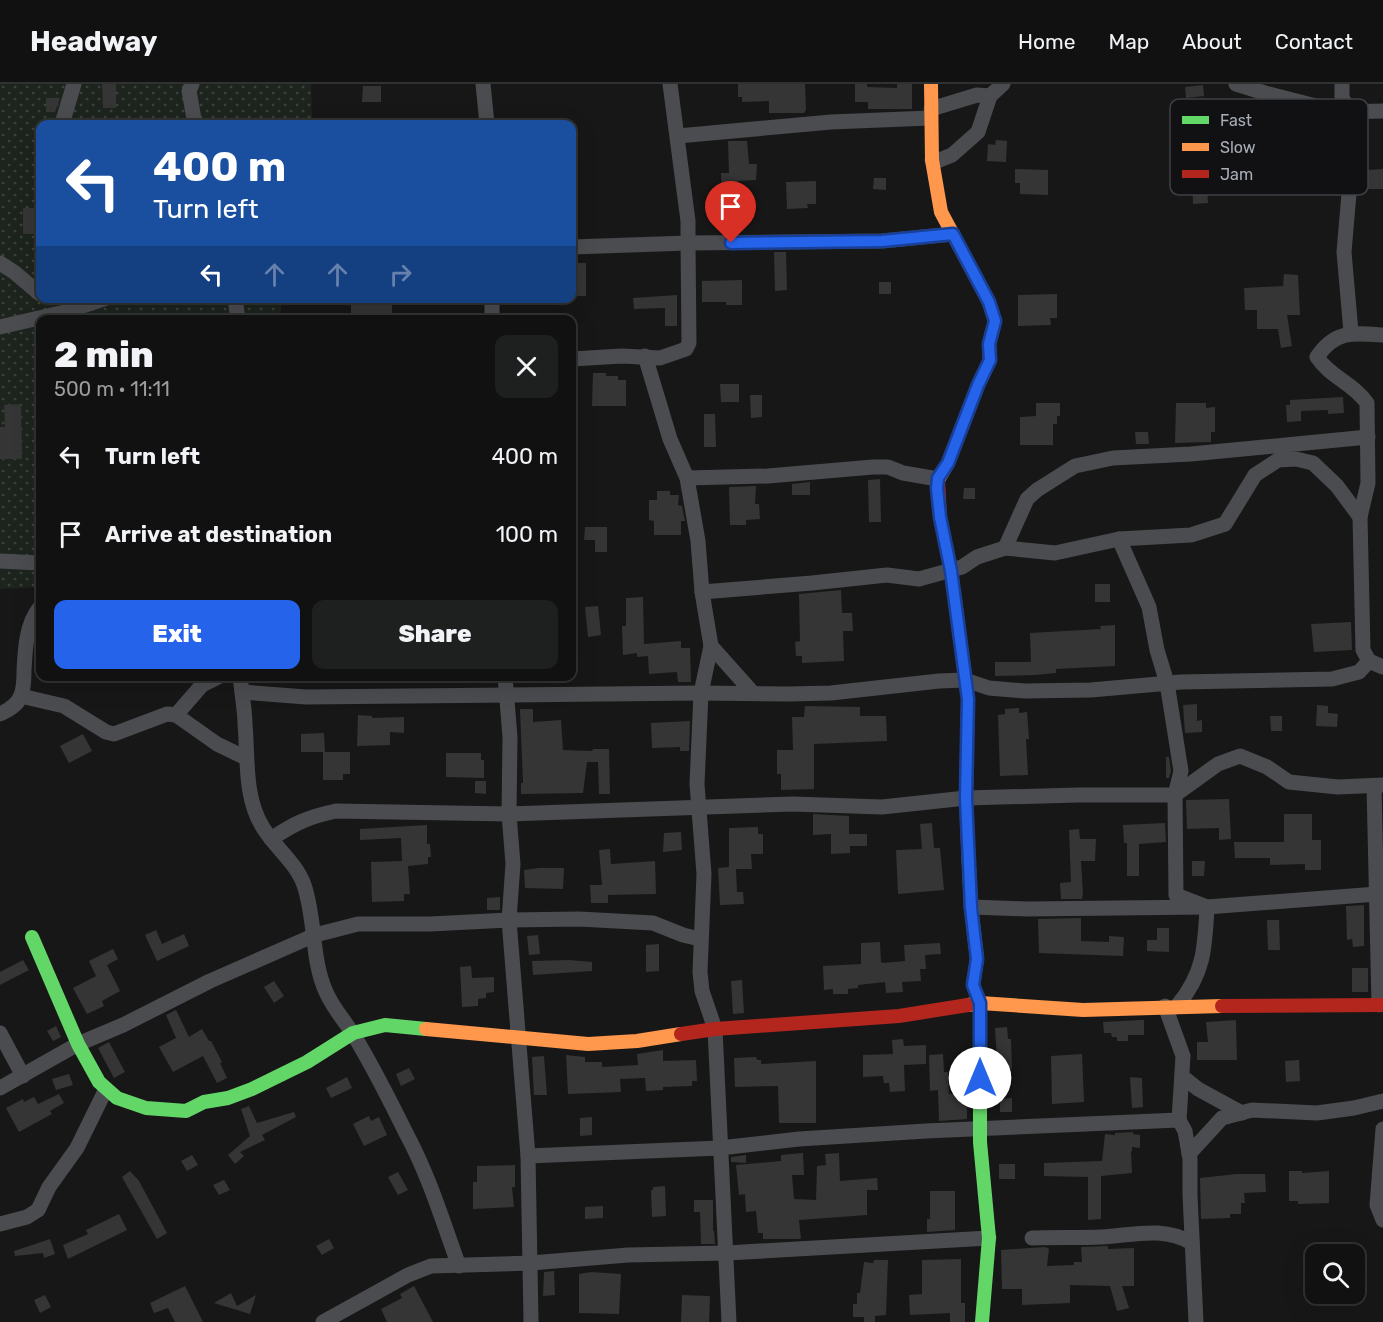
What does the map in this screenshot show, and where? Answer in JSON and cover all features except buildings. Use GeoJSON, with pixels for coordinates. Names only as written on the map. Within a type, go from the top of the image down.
{"type":"FeatureCollection","features":[{"type":"Feature","properties":{"kind":"street"},"geometry":{"type":"LineString","coordinates":[[64,120],[75,84]]}},
{"type":"Feature","properties":{"kind":"street"},"geometry":{"type":"LineString","coordinates":[[192,84],[189,91],[194,120]]}},
{"type":"Feature","properties":{"kind":"street"},"geometry":{"type":"LineString","coordinates":[[483,84],[487,120]]}},
{"type":"Feature","properties":{"kind":"street"},"geometry":{"type":"LineString","coordinates":[[576,359],[645,356],[660,358],[682,352],[689,342],[688,221],[670,84]]}},
{"type":"Feature","properties":{"kind":"street"},"geometry":{"type":"LineString","coordinates":[[931,84],[932,160],[941,212],[989,302],[995,321],[989,344],[990,360],[948,463],[938,478],[937,488],[968,699],[966,798],[971,908],[977,959],[973,985],[980,1003],[981,1130],[988,1238],[982,1322]]}},
{"type":"Feature","properties":{"kind":"street"},"geometry":{"type":"LineString","coordinates":[[932,160],[952,155],[978,132],[990,96],[1003,84]]}},
{"type":"Feature","properties":{"kind":"street"},"geometry":{"type":"LineString","coordinates":[[1342,84],[1343,99]]}},
{"type":"Feature","properties":{"kind":"street"},"geometry":{"type":"LineString","coordinates":[[1243,85],[1288,99]]}},
{"type":"Feature","properties":{"kind":"street"},"geometry":{"type":"LineString","coordinates":[[678,136],[931,114],[977,95],[990,96]]}},
{"type":"Feature","properties":{"kind":"street"},"geometry":{"type":"LineString","coordinates":[[1368,112],[1383,111]]}},
{"type":"Feature","properties":{"kind":"street"},"geometry":{"type":"LineString","coordinates":[[1348,195],[1344,252],[1351,332]]}},
{"type":"Feature","properties":{"kind":"street"},"geometry":{"type":"LineString","coordinates":[[576,247],[882,241],[953,234]]}},
{"type":"Feature","properties":{"kind":"street"},"geometry":{"type":"LineString","coordinates":[[0,263],[36,291]]}},
{"type":"Feature","properties":{"kind":"street"},"geometry":{"type":"LineString","coordinates":[[53,303],[65,312]]}},
{"type":"Feature","properties":{"kind":"street"},"geometry":{"type":"LineString","coordinates":[[55,315],[91,303]]}},
{"type":"Feature","properties":{"kind":"street"},"geometry":{"type":"LineString","coordinates":[[0,327],[36,320]]}},
{"type":"Feature","properties":{"kind":"street"},"geometry":{"type":"LineString","coordinates":[[459,1266],[431,1188],[409,1138],[353,1033],[336,1011],[326,991],[319,972],[312,912],[303,882],[261,826],[254,809],[246,758],[241,684],[275,696],[357,698],[831,693],[965,680],[989,688],[1025,691],[1091,690],[1167,683],[1332,679],[1359,672],[1376,664],[1363,650],[1360,517],[1368,483],[1367,403],[1353,387],[1328,371],[1317,357],[1327,345],[1351,332],[1383,335]]}},
{"type":"Feature","properties":{"kind":"street"},"geometry":{"type":"LineString","coordinates":[[645,356],[670,439],[687,478],[698,541],[702,592],[711,646],[701,693],[697,784],[704,874],[700,939],[702,991],[715,1029],[729,1322]]}},
{"type":"Feature","properties":{"kind":"street"},"geometry":{"type":"LineString","coordinates":[[1005,549],[1027,499],[1075,466],[1113,458],[1191,454],[1368,437]]}},
{"type":"Feature","properties":{"kind":"street"},"geometry":{"type":"LineString","coordinates":[[702,592],[887,574],[919,579],[951,571],[977,557],[1005,549],[1055,553],[1119,539],[1191,535],[1225,524],[1255,475],[1278,460],[1296,459],[1313,463],[1337,486],[1360,517]]}},
{"type":"Feature","properties":{"kind":"street"},"geometry":{"type":"LineString","coordinates":[[687,478],[768,476],[888,467],[903,473],[938,478]]}},
{"type":"Feature","properties":{"kind":"street"},"geometry":{"type":"LineString","coordinates":[[1119,539],[1149,607],[1157,650],[1167,683],[1181,771],[1175,795],[1176,895],[1207,907]]}},
{"type":"Feature","properties":{"kind":"street"},"geometry":{"type":"LineString","coordinates":[[0,561],[36,563]]}},
{"type":"Feature","properties":{"kind":"street"},"geometry":{"type":"LineString","coordinates":[[0,714],[14,706],[21,696],[25,649],[36,612]]}},
{"type":"Feature","properties":{"kind":"street"},"geometry":{"type":"LineString","coordinates":[[711,646],[753,693]]}},
{"type":"Feature","properties":{"kind":"street"},"geometry":{"type":"LineString","coordinates":[[176,716],[202,686],[211,681]]}},
{"type":"Feature","properties":{"kind":"street"},"geometry":{"type":"LineString","coordinates":[[506,681],[510,737],[509,814],[513,864],[509,920],[528,1156],[531,1322]]}},
{"type":"Feature","properties":{"kind":"street"},"geometry":{"type":"LineString","coordinates":[[21,696],[64,706],[106,732],[114,734],[167,714],[176,716],[217,744],[246,758]]}},
{"type":"Feature","properties":{"kind":"street"},"geometry":{"type":"LineString","coordinates":[[32,938],[78,1044],[94,1075],[106,1089],[130,1104],[146,1108],[186,1111],[204,1102],[228,1098],[252,1089],[307,1062],[353,1033],[386,1025],[605,1044],[715,1029],[899,1016],[980,1003],[1083,1010],[1171,1006],[1381,1005],[1377,894],[1379,785],[1338,787],[1289,782],[1267,767],[1240,756],[1218,764],[1175,795],[966,798],[882,807],[793,804],[509,814],[336,811],[311,816],[271,839]]}},
{"type":"Feature","properties":{"kind":"street"},"geometry":{"type":"LineString","coordinates":[[971,908],[1207,907],[1377,894]]}},
{"type":"Feature","properties":{"kind":"street"},"geometry":{"type":"LineString","coordinates":[[1171,1006],[1191,989],[1202,959],[1206,938],[1207,907]]}},
{"type":"Feature","properties":{"kind":"street"},"geometry":{"type":"LineString","coordinates":[[0,1088],[78,1044],[123,1025],[210,981],[315,935],[358,924],[579,919],[653,922],[700,939]]}},
{"type":"Feature","properties":{"kind":"street"},"geometry":{"type":"LineString","coordinates":[[1171,1006],[1183,1056],[1179,1120],[1185,1131],[1189,1154],[1196,1322]]}},
{"type":"Feature","properties":{"kind":"street"},"geometry":{"type":"LineString","coordinates":[[0,1033],[23,1076]]}},
{"type":"Feature","properties":{"kind":"street"},"geometry":{"type":"LineString","coordinates":[[1183,1077],[1198,1089],[1242,1113]]}},
{"type":"Feature","properties":{"kind":"street"},"geometry":{"type":"LineString","coordinates":[[0,1224],[27,1217],[38,1210],[49,1186],[77,1148],[106,1089]]}},
{"type":"Feature","properties":{"kind":"street"},"geometry":{"type":"LineString","coordinates":[[1189,1154],[1222,1118],[1252,1110],[1317,1113],[1383,1101]]}},
{"type":"Feature","properties":{"kind":"street"},"geometry":{"type":"LineString","coordinates":[[528,1156],[720,1148],[799,1139],[926,1131],[1179,1120]]}},
{"type":"Feature","properties":{"kind":"street"},"geometry":{"type":"LineString","coordinates":[[1383,1129],[1377,1205],[1383,1220]]}},
{"type":"Feature","properties":{"kind":"street"},"geometry":{"type":"LineString","coordinates":[[1032,1238],[1103,1237],[1148,1232],[1178,1235],[1192,1243]]}},
{"type":"Feature","properties":{"kind":"street"},"geometry":{"type":"LineString","coordinates":[[322,1322],[421,1269],[439,1265],[531,1263],[628,1255],[727,1253],[988,1238]]}},
{"type":"Feature","properties":{"kind":"shaded area"},"geometry":{"type":"Polygon","coordinates":[[[0,84],[311,84],[312,120],[36,120],[36,303],[282,303],[280,315],[36,315],[36,587],[0,589],[0,84]]]}},
{"type":"Feature","properties":{"kind":"traffic: fast"},"geometry":{"type":"LineString","coordinates":[[968,847],[971,907],[977,959],[973,985],[980,1003],[980,1142],[989,1238],[982,1322]]}},
{"type":"Feature","properties":{"kind":"traffic: fast"},"geometry":{"type":"LineString","coordinates":[[32,937],[78,1044],[99,1082],[117,1098],[146,1108],[186,1111],[204,1102],[228,1098],[307,1062],[353,1033],[385,1025],[426,1029]]}},
{"type":"Feature","properties":{"kind":"traffic: slow"},"geometry":{"type":"LineString","coordinates":[[931,84],[932,160],[941,212],[989,302],[995,321],[989,344],[990,360],[948,463],[938,480]]}},
{"type":"Feature","properties":{"kind":"traffic: slow"},"geometry":{"type":"LineString","coordinates":[[968,1005],[980,1003],[1083,1010],[1222,1006]]}},
{"type":"Feature","properties":{"kind":"traffic: slow"},"geometry":{"type":"LineString","coordinates":[[426,1029],[588,1044],[637,1041],[681,1034]]}},
{"type":"Feature","properties":{"kind":"traffic: jam"},"geometry":{"type":"LineString","coordinates":[[938,480],[940,517],[951,571],[968,699],[966,798],[968,847]]}},
{"type":"Feature","properties":{"kind":"traffic: jam"},"geometry":{"type":"LineString","coordinates":[[681,1034],[715,1029],[899,1016],[968,1005]]}},
{"type":"Feature","properties":{"kind":"traffic: jam"},"geometry":{"type":"LineString","coordinates":[[1222,1006],[1383,1005]]}},
{"type":"Feature","properties":{"kind":"route"},"geometry":{"type":"LineString","coordinates":[[731,243],[882,241],[953,234],[989,302],[995,321],[989,344],[990,360],[948,463],[938,478],[937,488],[968,699],[966,798],[971,908],[977,959],[973,985],[980,1003],[980,1078]]}}]}
